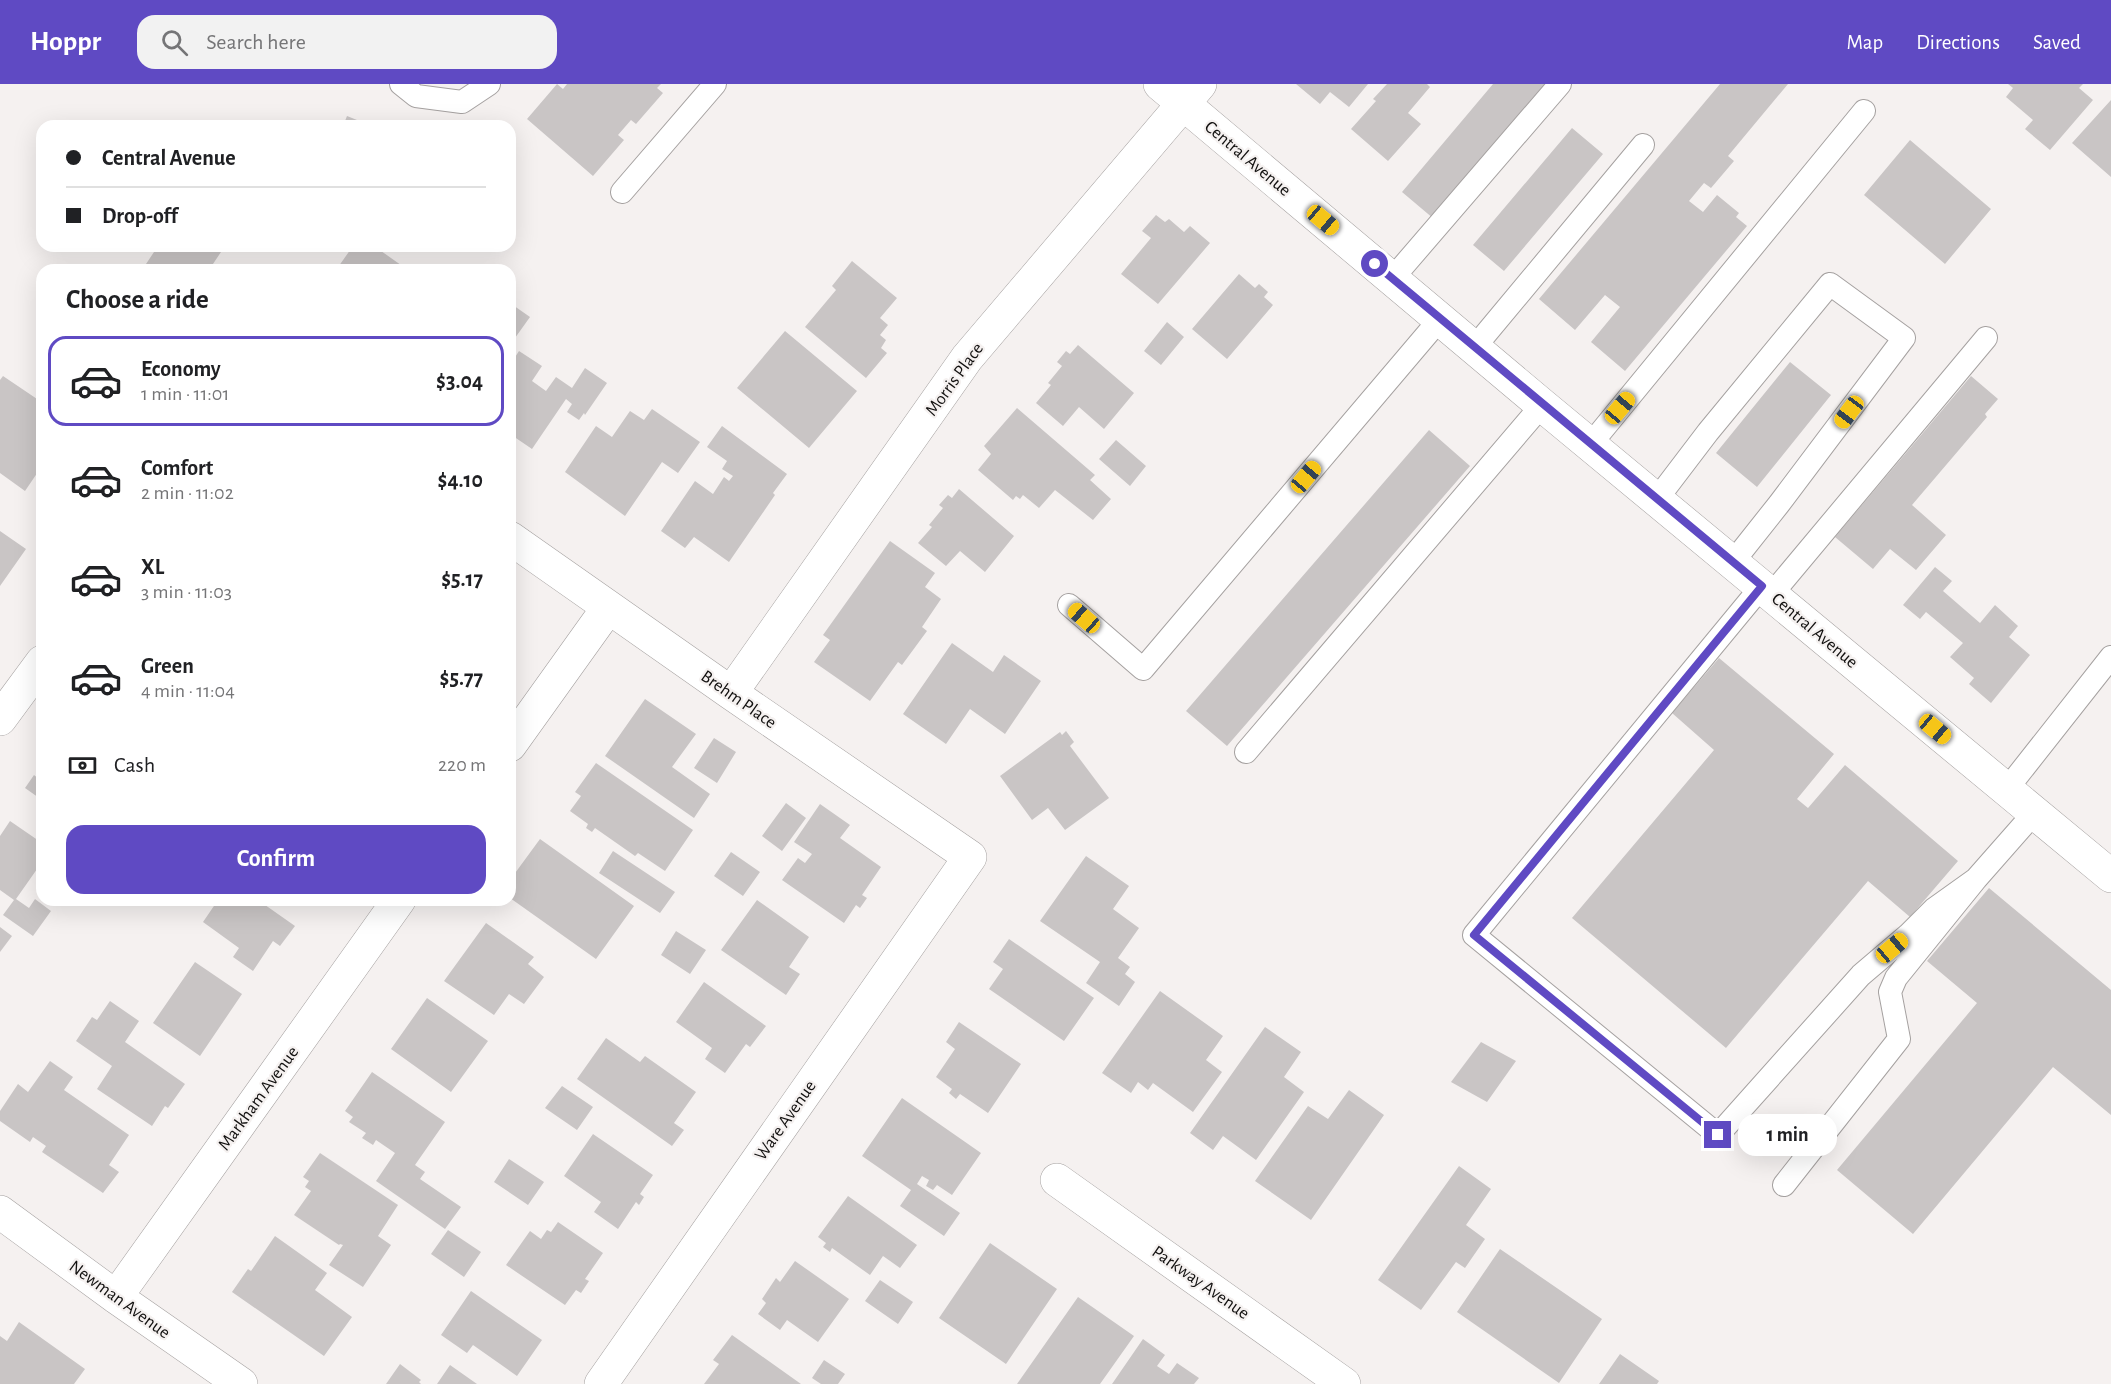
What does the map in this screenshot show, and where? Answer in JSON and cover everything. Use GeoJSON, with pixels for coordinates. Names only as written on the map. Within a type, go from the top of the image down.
{"type":"FeatureCollection","features":[{"type":"Feature","properties":{"kind":"street","name":"Central Avenue"},"geometry":{"type":"LineString","coordinates":[[1181,90],[1392,279],[2111,876]]}},
{"type":"Feature","properties":{"kind":"street","name":"Morris Place"},"geometry":{"type":"LineString","coordinates":[[731,693],[968,358],[1181,90]]}},
{"type":"Feature","properties":{"kind":"street","name":"Brehm Place"},"geometry":{"type":"LineString","coordinates":[[516,542],[970,857]]}},
{"type":"Feature","properties":{"kind":"street"},"geometry":{"type":"LineString","coordinates":[[516,737],[608,608]]}},
{"type":"Feature","properties":{"kind":"street"},"geometry":{"type":"LineString","coordinates":[[0,719],[36,670]]}},
{"type":"Feature","properties":{"kind":"street","name":"Ware Avenue"},"geometry":{"type":"LineString","coordinates":[[601,1384],[970,857]]}},
{"type":"Feature","properties":{"kind":"street","name":"Markham Avenue"},"geometry":{"type":"LineString","coordinates":[[116,1297],[395,906]]}},
{"type":"Feature","properties":{"kind":"street","name":"Parkway Avenue"},"geometry":{"type":"LineString","coordinates":[[1057,1179],[1344,1384]]}},
{"type":"Feature","properties":{"kind":"street","name":"Newman Avenue"},"geometry":{"type":"LineString","coordinates":[[0,1212],[116,1297],[241,1384]]}},
{"type":"Feature","properties":{"kind":"lane"},"geometry":{"type":"LineString","coordinates":[[401,84],[416,96],[462,102],[489,84]]}},
{"type":"Feature","properties":{"kind":"lane"},"geometry":{"type":"LineString","coordinates":[[622,192],[715,84]]}},
{"type":"Feature","properties":{"kind":"lane"},"geometry":{"type":"LineString","coordinates":[[1392,279],[1560,84]]}},
{"type":"Feature","properties":{"kind":"lane"},"geometry":{"type":"LineString","coordinates":[[1590,445],[1864,111]]}},
{"type":"Feature","properties":{"kind":"lane"},"geometry":{"type":"LineString","coordinates":[[1474,348],[1643,145]]}},
{"type":"Feature","properties":{"kind":"lane"},"geometry":{"type":"LineString","coordinates":[[1657,499],[1708,432],[1830,284],[1904,338],[1733,562]]}},
{"type":"Feature","properties":{"kind":"lane"},"geometry":{"type":"LineString","coordinates":[[1069,605],[1143,669],[1440,319]]}},
{"type":"Feature","properties":{"kind":"lane"},"geometry":{"type":"LineString","coordinates":[[1976,879],[1934,909],[1908,935],[1861,975],[1718,1135],[1474,935],[1767,590],[1986,338]]}},
{"type":"Feature","properties":{"kind":"lane"},"geometry":{"type":"LineString","coordinates":[[1246,752],[1542,405]]}},
{"type":"Feature","properties":{"kind":"lane"},"geometry":{"type":"LineString","coordinates":[[2007,789],[2111,657]]}},
{"type":"Feature","properties":{"kind":"lane"},"geometry":{"type":"LineString","coordinates":[[1784,1185],[1899,1039],[1890,992],[1896,978],[1976,879],[2035,812]]}},
{"type":"Feature","properties":{"kind":"building"},"geometry":{"type":"Polygon","coordinates":[[[557,84],[563,89],[567,84],[661,84],[657,88],[663,93],[636,124],[631,120],[618,135],[624,140],[593,176],[527,119],[557,84]]]}},
{"type":"Feature","properties":{"kind":"building"},"geometry":{"type":"Polygon","coordinates":[[[1296,84],[1368,84],[1349,107],[1330,92],[1320,104],[1296,84]]]}},
{"type":"Feature","properties":{"kind":"building"},"geometry":{"type":"Polygon","coordinates":[[[1387,84],[1427,84],[1430,87],[1408,113],[1421,124],[1388,161],[1351,129],[1376,101],[1373,99],[1387,84]]]}},
{"type":"Feature","properties":{"kind":"building"},"geometry":{"type":"Polygon","coordinates":[[[1493,84],[1547,84],[1434,219],[1402,192],[1493,84]]]}},
{"type":"Feature","properties":{"kind":"building"},"geometry":{"type":"Polygon","coordinates":[[[1720,84],[1788,84],[1728,156],[1734,161],[1711,188],[1704,183],[1689,201],[1703,212],[1717,195],[1739,213],[1736,217],[1747,226],[1625,371],[1591,342],[1620,307],[1605,295],[1575,330],[1539,299],[1720,84]]]}},
{"type":"Feature","properties":{"kind":"building"},"geometry":{"type":"Polygon","coordinates":[[[2008,84],[2083,84],[2079,88],[2093,100],[2050,150],[2025,129],[2033,120],[2006,97],[2013,88],[2008,84]]]}},
{"type":"Feature","properties":{"kind":"building"},"geometry":{"type":"Polygon","coordinates":[[[2111,100],[2111,177],[2072,143],[2111,100]]]}},
{"type":"Feature","properties":{"kind":"building"},"geometry":{"type":"Polygon","coordinates":[[[347,116],[357,120],[345,120],[347,116]]]}},
{"type":"Feature","properties":{"kind":"building"},"geometry":{"type":"Polygon","coordinates":[[[1572,128],[1603,154],[1504,271],[1473,245],[1572,128]]]}},
{"type":"Feature","properties":{"kind":"building"},"geometry":{"type":"Polygon","coordinates":[[[1910,140],[1991,209],[1945,264],[1864,195],[1910,140]]]}},
{"type":"Feature","properties":{"kind":"building"},"geometry":{"type":"Polygon","coordinates":[[[1156,215],[1165,222],[1169,219],[1184,232],[1190,226],[1210,243],[1158,304],[1121,274],[1151,238],[1142,231],[1156,215]]]}},
{"type":"Feature","properties":{"kind":"building"},"geometry":{"type":"Polygon","coordinates":[[[154,252],[221,252],[213,264],[146,264],[154,252]]]}},
{"type":"Feature","properties":{"kind":"building"},"geometry":{"type":"Polygon","coordinates":[[[349,252],[382,252],[400,264],[340,264],[349,252]]]}},
{"type":"Feature","properties":{"kind":"building"},"geometry":{"type":"Polygon","coordinates":[[[852,261],[897,298],[880,318],[888,325],[880,335],[886,340],[881,348],[887,353],[866,378],[805,327],[836,290],[832,286],[852,261]]]}},
{"type":"Feature","properties":{"kind":"building"},"geometry":{"type":"Polygon","coordinates":[[[1239,274],[1255,288],[1259,284],[1268,292],[1264,297],[1273,305],[1227,359],[1192,329],[1239,274]]]}},
{"type":"Feature","properties":{"kind":"building"},"geometry":{"type":"Polygon","coordinates":[[[516,307],[530,317],[516,337],[516,307]]]}},
{"type":"Feature","properties":{"kind":"building"},"geometry":{"type":"Polygon","coordinates":[[[1167,322],[1184,337],[1161,365],[1144,351],[1167,322]]]}},
{"type":"Feature","properties":{"kind":"building"},"geometry":{"type":"Polygon","coordinates":[[[785,331],[857,391],[809,448],[737,388],[785,331]]]}},
{"type":"Feature","properties":{"kind":"building"},"geometry":{"type":"Polygon","coordinates":[[[1078,345],[1134,393],[1104,429],[1079,407],[1063,426],[1036,403],[1051,385],[1048,383],[1062,366],[1057,362],[1066,351],[1070,354],[1078,345]]]}},
{"type":"Feature","properties":{"kind":"building"},"geometry":{"type":"Polygon","coordinates":[[[519,351],[542,366],[532,381],[546,391],[556,377],[572,388],[585,368],[607,383],[579,420],[567,412],[572,404],[566,399],[532,449],[516,438],[516,356],[519,351]]]}},
{"type":"Feature","properties":{"kind":"building"},"geometry":{"type":"Polygon","coordinates":[[[1790,362],[1831,395],[1757,487],[1716,453],[1790,362]]]}},
{"type":"Feature","properties":{"kind":"building"},"geometry":{"type":"Polygon","coordinates":[[[3,376],[36,398],[36,475],[25,491],[0,473],[0,380],[3,376]]]}},
{"type":"Feature","properties":{"kind":"building"},"geometry":{"type":"Polygon","coordinates":[[[1971,376],[1998,399],[1985,414],[1987,417],[1912,505],[1946,535],[1916,570],[1890,549],[1873,569],[1835,537],[1971,376]]]}},
{"type":"Feature","properties":{"kind":"building"},"geometry":{"type":"Polygon","coordinates":[[[1017,408],[1095,475],[1090,480],[1111,499],[1093,520],[1055,490],[1039,508],[1023,495],[1020,499],[1016,496],[1013,500],[978,470],[991,454],[984,446],[1017,408]]]}},
{"type":"Feature","properties":{"kind":"building"},"geometry":{"type":"Polygon","coordinates":[[[652,409],[700,442],[678,473],[662,462],[625,516],[565,472],[596,426],[612,437],[630,411],[644,420],[652,409]]]}},
{"type":"Feature","properties":{"kind":"building"},"geometry":{"type":"Polygon","coordinates":[[[722,426],[787,474],[729,562],[694,537],[685,548],[661,531],[695,481],[713,494],[724,477],[729,481],[733,476],[722,469],[727,461],[707,447],[722,426]]]}},
{"type":"Feature","properties":{"kind":"building"},"geometry":{"type":"Polygon","coordinates":[[[1429,430],[1470,466],[1227,746],[1186,711],[1429,430]]]}},
{"type":"Feature","properties":{"kind":"building"},"geometry":{"type":"Polygon","coordinates":[[[1116,440],[1146,466],[1130,486],[1099,459],[1116,440]]]}},
{"type":"Feature","properties":{"kind":"building"},"geometry":{"type":"Polygon","coordinates":[[[959,489],[1014,536],[985,572],[960,551],[946,566],[918,543],[932,527],[929,525],[943,508],[939,505],[948,495],[952,498],[959,489]]]}},
{"type":"Feature","properties":{"kind":"building"},"geometry":{"type":"Polygon","coordinates":[[[0,531],[26,549],[0,586],[0,531]]]}},
{"type":"Feature","properties":{"kind":"building"},"geometry":{"type":"Polygon","coordinates":[[[890,541],[935,573],[925,587],[941,599],[922,627],[927,631],[902,665],[898,662],[870,701],[814,662],[830,640],[823,635],[890,541]]]}},
{"type":"Feature","properties":{"kind":"building"},"geometry":{"type":"Polygon","coordinates":[[[1935,567],[1952,581],[1943,591],[1980,623],[1995,605],[2018,626],[2009,637],[2030,655],[1991,703],[1969,684],[1974,678],[1950,657],[1963,643],[1926,612],[1920,619],[1903,605],[1935,567]]]}},
{"type":"Feature","properties":{"kind":"building"},"geometry":{"type":"Polygon","coordinates":[[[952,643],[993,672],[1004,655],[1041,681],[1005,734],[970,709],[946,744],[903,714],[952,643]]]}},
{"type":"Feature","properties":{"kind":"building"},"geometry":{"type":"Polygon","coordinates":[[[1719,658],[1834,754],[1797,799],[1808,808],[1845,765],[1958,861],[1910,917],[1868,881],[1726,1048],[1572,918],[1714,750],[1672,713],[1719,658]]]}},
{"type":"Feature","properties":{"kind":"building"},"geometry":{"type":"Polygon","coordinates":[[[645,699],[696,734],[672,767],[710,794],[694,818],[605,756],[645,699]]]}},
{"type":"Feature","properties":{"kind":"building"},"geometry":{"type":"Polygon","coordinates":[[[1066,731],[1074,742],[1070,746],[1109,798],[1065,830],[1048,808],[1032,820],[1000,776],[1060,732],[1062,735],[1066,731]]]}},
{"type":"Feature","properties":{"kind":"building"},"geometry":{"type":"Polygon","coordinates":[[[714,738],[736,752],[717,783],[694,768],[714,738]]]}},
{"type":"Feature","properties":{"kind":"building"},"geometry":{"type":"Polygon","coordinates":[[[596,763],[693,830],[665,871],[638,853],[635,856],[595,828],[592,832],[586,828],[588,824],[570,811],[581,796],[575,792],[596,763]]]}},
{"type":"Feature","properties":{"kind":"building"},"geometry":{"type":"Polygon","coordinates":[[[34,775],[36,777],[36,796],[25,788],[34,775]]]}},
{"type":"Feature","properties":{"kind":"building"},"geometry":{"type":"Polygon","coordinates":[[[786,803],[806,818],[782,851],[762,836],[786,803]]]}},
{"type":"Feature","properties":{"kind":"building"},"geometry":{"type":"Polygon","coordinates":[[[820,804],[850,825],[840,838],[881,867],[862,895],[867,898],[860,908],[856,905],[844,923],[782,880],[798,858],[805,863],[812,854],[794,842],[820,804]]]}},
{"type":"Feature","properties":{"kind":"building"},"geometry":{"type":"Polygon","coordinates":[[[10,821],[36,839],[36,871],[16,899],[29,908],[35,899],[36,906],[44,906],[51,911],[33,936],[3,915],[14,900],[0,890],[0,836],[10,821]]]}},
{"type":"Feature","properties":{"kind":"building"},"geometry":{"type":"Polygon","coordinates":[[[540,839],[634,906],[596,959],[516,902],[516,872],[540,839]]]}},
{"type":"Feature","properties":{"kind":"building"},"geometry":{"type":"Polygon","coordinates":[[[613,851],[675,892],[660,913],[599,873],[613,851]]]}},
{"type":"Feature","properties":{"kind":"building"},"geometry":{"type":"Polygon","coordinates":[[[731,852],[760,872],[743,896],[714,876],[731,852]]]}},
{"type":"Feature","properties":{"kind":"building"},"geometry":{"type":"Polygon","coordinates":[[[1086,856],[1129,886],[1113,909],[1139,928],[1118,958],[1130,967],[1125,974],[1135,982],[1119,1006],[1086,983],[1100,962],[1040,921],[1086,856]]]}},
{"type":"Feature","properties":{"kind":"building"},"geometry":{"type":"Polygon","coordinates":[[[1989,888],[2111,990],[2111,1115],[2053,1067],[1913,1234],[1837,1170],[1977,1003],[1927,961],[1989,888]]]}},
{"type":"Feature","properties":{"kind":"building"},"geometry":{"type":"Polygon","coordinates":[[[757,900],[809,937],[789,967],[800,974],[786,995],[721,950],[757,900]]]}},
{"type":"Feature","properties":{"kind":"building"},"geometry":{"type":"Polygon","coordinates":[[[214,906],[267,906],[295,926],[280,946],[273,941],[253,971],[233,957],[239,948],[203,922],[214,906]]]}},
{"type":"Feature","properties":{"kind":"building"},"geometry":{"type":"Polygon","coordinates":[[[486,923],[534,957],[528,964],[544,977],[524,1004],[509,994],[494,1015],[444,981],[486,923]]]}},
{"type":"Feature","properties":{"kind":"building"},"geometry":{"type":"Polygon","coordinates":[[[0,927],[12,936],[0,952],[0,927]]]}},
{"type":"Feature","properties":{"kind":"building"},"geometry":{"type":"Polygon","coordinates":[[[676,931],[706,950],[690,974],[661,955],[676,931]]]}},
{"type":"Feature","properties":{"kind":"building"},"geometry":{"type":"Polygon","coordinates":[[[1009,939],[1094,998],[1064,1041],[989,989],[1003,969],[993,962],[1009,939]]]}},
{"type":"Feature","properties":{"kind":"building"},"geometry":{"type":"Polygon","coordinates":[[[195,962],[242,994],[200,1056],[153,1023],[195,962]]]}},
{"type":"Feature","properties":{"kind":"building"},"geometry":{"type":"Polygon","coordinates":[[[704,982],[766,1026],[750,1047],[746,1044],[725,1073],[705,1059],[712,1048],[676,1022],[704,982]]]}},
{"type":"Feature","properties":{"kind":"building"},"geometry":{"type":"Polygon","coordinates":[[[1160,991],[1223,1036],[1206,1060],[1222,1072],[1193,1112],[1153,1083],[1148,1090],[1138,1082],[1131,1093],[1102,1073],[1160,991]]]}},
{"type":"Feature","properties":{"kind":"building"},"geometry":{"type":"Polygon","coordinates":[[[427,998],[488,1041],[451,1092],[391,1049],[427,998]]]}},
{"type":"Feature","properties":{"kind":"building"},"geometry":{"type":"Polygon","coordinates":[[[110,1001],[139,1021],[125,1042],[185,1084],[168,1108],[165,1106],[152,1126],[97,1089],[112,1066],[76,1041],[92,1017],[97,1020],[110,1001]]]}},
{"type":"Feature","properties":{"kind":"building"},"geometry":{"type":"Polygon","coordinates":[[[959,1022],[1021,1064],[988,1113],[960,1094],[956,1099],[949,1093],[952,1089],[936,1077],[955,1049],[946,1042],[959,1022]]]}},
{"type":"Feature","properties":{"kind":"building"},"geometry":{"type":"Polygon","coordinates":[[[1265,1027],[1301,1052],[1284,1077],[1304,1092],[1256,1160],[1223,1136],[1213,1150],[1190,1133],[1265,1027]]]}},
{"type":"Feature","properties":{"kind":"building"},"geometry":{"type":"Polygon","coordinates":[[[606,1038],[640,1062],[645,1056],[696,1092],[674,1123],[684,1130],[672,1146],[577,1079],[606,1038]]]}},
{"type":"Feature","properties":{"kind":"building"},"geometry":{"type":"Polygon","coordinates":[[[1481,1042],[1516,1061],[1487,1102],[1451,1082],[1481,1042]]]}},
{"type":"Feature","properties":{"kind":"building"},"geometry":{"type":"Polygon","coordinates":[[[50,1061],[73,1077],[64,1090],[129,1135],[109,1165],[119,1172],[103,1193],[42,1152],[46,1146],[33,1137],[30,1142],[0,1121],[0,1111],[18,1084],[28,1092],[50,1061]]]}},
{"type":"Feature","properties":{"kind":"building"},"geometry":{"type":"Polygon","coordinates":[[[372,1072],[445,1122],[415,1165],[425,1172],[420,1179],[461,1207],[445,1229],[376,1181],[395,1153],[376,1140],[373,1145],[362,1138],[366,1133],[349,1122],[353,1117],[345,1111],[372,1072]]]}},
{"type":"Feature","properties":{"kind":"building"},"geometry":{"type":"Polygon","coordinates":[[[562,1086],[593,1107],[577,1130],[545,1108],[562,1086]]]}},
{"type":"Feature","properties":{"kind":"building"},"geometry":{"type":"Polygon","coordinates":[[[1349,1090],[1384,1115],[1311,1220],[1255,1181],[1308,1106],[1328,1119],[1349,1090]]]}},
{"type":"Feature","properties":{"kind":"building"},"geometry":{"type":"Polygon","coordinates":[[[902,1098],[981,1153],[952,1195],[937,1185],[933,1190],[926,1186],[929,1180],[922,1176],[917,1184],[960,1213],[944,1236],[900,1206],[911,1190],[862,1156],[902,1098]]]}},
{"type":"Feature","properties":{"kind":"building"},"geometry":{"type":"Polygon","coordinates":[[[593,1134],[653,1175],[640,1194],[644,1197],[639,1205],[636,1202],[618,1229],[594,1212],[601,1202],[564,1176],[593,1134]]]}},
{"type":"Feature","properties":{"kind":"building"},"geometry":{"type":"Polygon","coordinates":[[[320,1153],[398,1205],[378,1236],[391,1245],[363,1287],[329,1265],[343,1245],[339,1245],[294,1215],[311,1191],[305,1187],[309,1181],[303,1177],[320,1153]]]}},
{"type":"Feature","properties":{"kind":"building"},"geometry":{"type":"Polygon","coordinates":[[[509,1159],[544,1182],[528,1205],[494,1182],[509,1159]]]}},
{"type":"Feature","properties":{"kind":"building"},"geometry":{"type":"Polygon","coordinates":[[[1459,1166],[1491,1189],[1466,1225],[1485,1239],[1465,1268],[1456,1262],[1421,1310],[1378,1280],[1459,1166]]]}},
{"type":"Feature","properties":{"kind":"building"},"geometry":{"type":"Polygon","coordinates":[[[848,1196],[917,1245],[900,1268],[883,1256],[870,1275],[832,1248],[830,1252],[823,1247],[826,1243],[818,1237],[848,1196]]]}},
{"type":"Feature","properties":{"kind":"building"},"geometry":{"type":"Polygon","coordinates":[[[558,1222],[603,1253],[585,1279],[589,1281],[581,1293],[576,1290],[565,1305],[506,1265],[530,1231],[541,1239],[547,1230],[551,1232],[558,1222]]]}},
{"type":"Feature","properties":{"kind":"building"},"geometry":{"type":"Polygon","coordinates":[[[448,1230],[481,1252],[464,1277],[431,1254],[448,1230]]]}},
{"type":"Feature","properties":{"kind":"building"},"geometry":{"type":"Polygon","coordinates":[[[275,1236],[327,1273],[315,1290],[352,1317],[324,1356],[232,1292],[248,1269],[251,1271],[275,1236]]]}},
{"type":"Feature","properties":{"kind":"building"},"geometry":{"type":"Polygon","coordinates":[[[990,1243],[1057,1289],[1006,1364],[939,1318],[990,1243]]]}},
{"type":"Feature","properties":{"kind":"building"},"geometry":{"type":"Polygon","coordinates":[[[1500,1249],[1602,1319],[1559,1383],[1457,1312],[1500,1249]]]}},
{"type":"Feature","properties":{"kind":"building"},"geometry":{"type":"Polygon","coordinates":[[[795,1261],[849,1299],[818,1342],[787,1320],[780,1330],[758,1314],[766,1303],[762,1299],[776,1278],[780,1282],[795,1261]]]}},
{"type":"Feature","properties":{"kind":"building"},"geometry":{"type":"Polygon","coordinates":[[[880,1280],[913,1302],[898,1324],[865,1301],[880,1280]]]}},
{"type":"Feature","properties":{"kind":"building"},"geometry":{"type":"Polygon","coordinates":[[[471,1291],[542,1340],[517,1376],[473,1345],[467,1353],[441,1335],[471,1291]]]}},
{"type":"Feature","properties":{"kind":"building"},"geometry":{"type":"Polygon","coordinates":[[[1078,1297],[1134,1336],[1100,1384],[1017,1384],[1078,1297]]]}},
{"type":"Feature","properties":{"kind":"building"},"geometry":{"type":"Polygon","coordinates":[[[19,1322],[85,1369],[74,1384],[0,1384],[0,1336],[7,1341],[19,1322]]]}},
{"type":"Feature","properties":{"kind":"building"},"geometry":{"type":"Polygon","coordinates":[[[732,1335],[801,1384],[704,1384],[719,1364],[713,1360],[732,1335]]]}},
{"type":"Feature","properties":{"kind":"building"},"geometry":{"type":"Polygon","coordinates":[[[1143,1339],[1165,1355],[1157,1366],[1169,1374],[1177,1363],[1199,1378],[1194,1384],[1112,1384],[1143,1339]]]}},
{"type":"Feature","properties":{"kind":"building"},"geometry":{"type":"Polygon","coordinates":[[[1620,1354],[1659,1381],[1657,1384],[1599,1384],[1620,1354]]]}},
{"type":"Feature","properties":{"kind":"building"},"geometry":{"type":"Polygon","coordinates":[[[824,1360],[845,1374],[838,1384],[821,1384],[812,1378],[824,1360]]]}},
{"type":"Feature","properties":{"kind":"building"},"geometry":{"type":"Polygon","coordinates":[[[400,1364],[421,1380],[419,1382],[421,1384],[386,1384],[400,1364]]]}},
{"type":"Feature","properties":{"kind":"building"},"geometry":{"type":"Polygon","coordinates":[[[450,1365],[477,1384],[437,1384],[450,1365]]]}},
{"type":"Feature","properties":{"kind":"route"},"geometry":{"type":"LineString","coordinates":[[1375,264],[1762,586],[1474,935],[1718,1135]]}}]}
